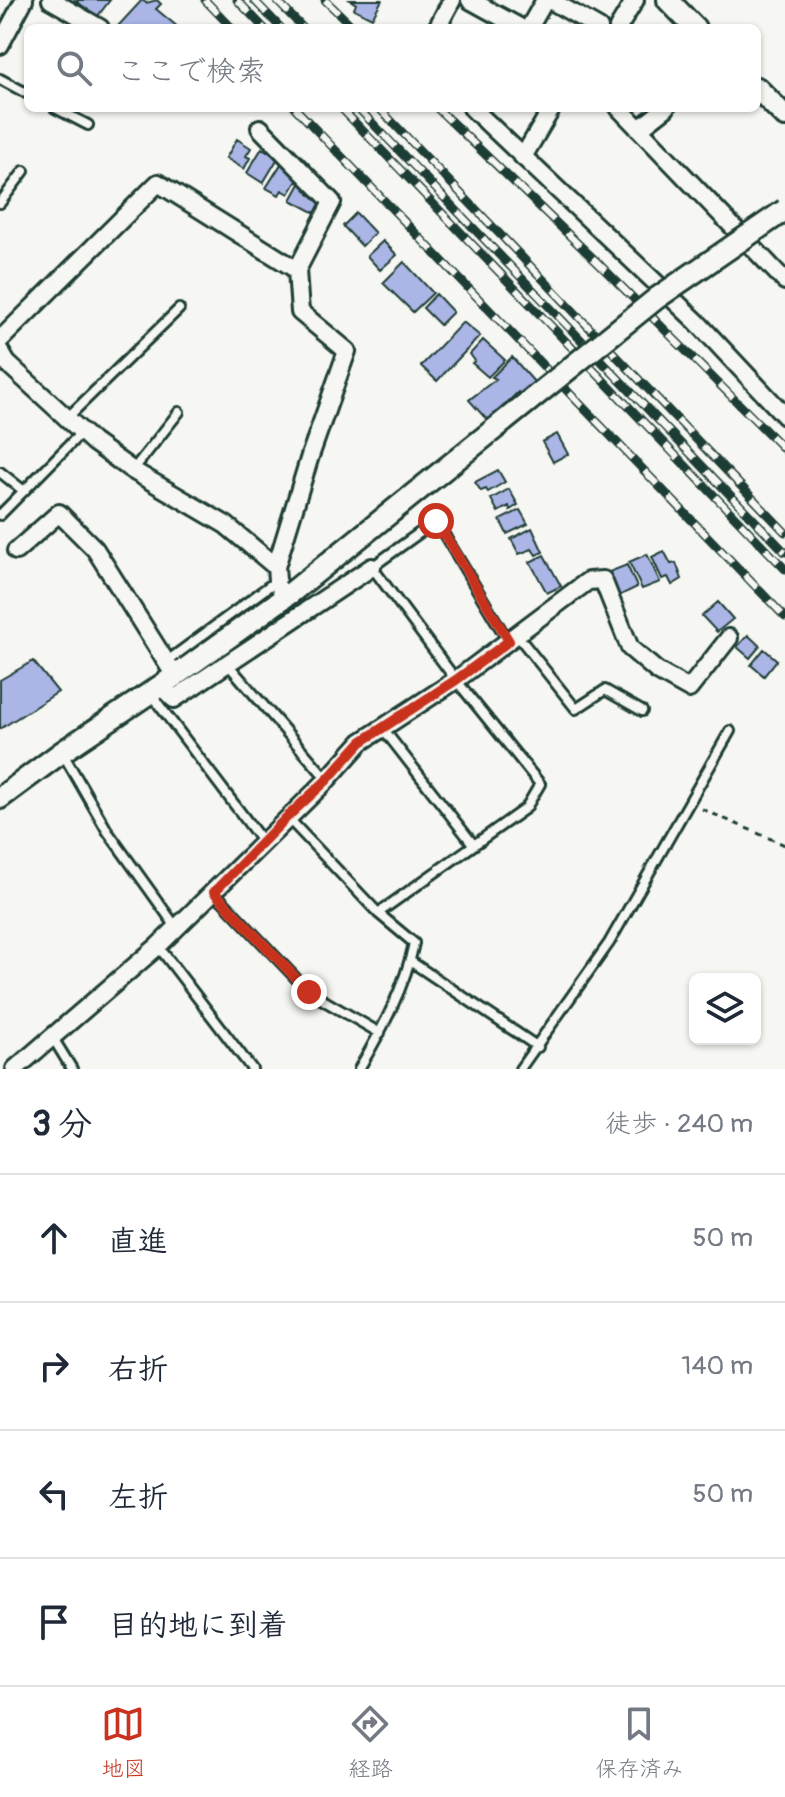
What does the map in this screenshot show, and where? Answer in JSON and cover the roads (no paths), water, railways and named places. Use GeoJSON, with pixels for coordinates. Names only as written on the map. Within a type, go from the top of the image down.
{"type":"FeatureCollection","features":[{"type":"Feature","properties":{"kind":"street"},"geometry":{"type":"LineString","coordinates":[[0,45],[24,0]]}},
{"type":"Feature","properties":{"kind":"street"},"geometry":{"type":"LineString","coordinates":[[51,0],[93,24]]}},
{"type":"Feature","properties":{"kind":"street"},"geometry":{"type":"LineString","coordinates":[[439,24],[452,0]]}},
{"type":"Feature","properties":{"kind":"street"},"geometry":{"type":"LineString","coordinates":[[470,0],[514,24]]}},
{"type":"Feature","properties":{"kind":"street"},"geometry":{"type":"LineString","coordinates":[[532,24],[548,0],[592,24]]}},
{"type":"Feature","properties":{"kind":"street"},"geometry":{"type":"LineString","coordinates":[[620,24],[635,0]]}},
{"type":"Feature","properties":{"kind":"street"},"geometry":{"type":"LineString","coordinates":[[668,0],[691,24]]}},
{"type":"Feature","properties":{"kind":"street"},"geometry":{"type":"LineString","coordinates":[[761,92],[785,116]]}},
{"type":"Feature","properties":{"kind":"street"},"geometry":{"type":"LineString","coordinates":[[476,112],[697,322],[785,416]]}},
{"type":"Feature","properties":{"kind":"street"},"geometry":{"type":"LineString","coordinates":[[523,157],[550,112]]}},
{"type":"Feature","properties":{"kind":"street"},"geometry":{"type":"LineString","coordinates":[[623,112],[785,281]]}},
{"type":"Feature","properties":{"kind":"street"},"geometry":{"type":"LineString","coordinates":[[639,129],[661,112]]}},
{"type":"Feature","properties":{"kind":"street"},"geometry":{"type":"LineString","coordinates":[[260,128],[332,202],[297,270],[300,312],[347,351],[310,456],[282,584]]}},
{"type":"Feature","properties":{"kind":"street"},"geometry":{"type":"LineString","coordinates":[[0,340],[158,183],[297,270]]}},
{"type":"Feature","properties":{"kind":"street"},"geometry":{"type":"LineString","coordinates":[[2,794],[163,679],[282,584],[657,298],[785,210]]}},
{"type":"Feature","properties":{"kind":"street"},"geometry":{"type":"LineString","coordinates":[[2,362],[82,432],[132,470],[226,525],[282,584]]}},
{"type":"Feature","properties":{"kind":"street"},"geometry":{"type":"LineString","coordinates":[[16,551],[59,513],[95,549],[174,699],[372,567]]}},
{"type":"Feature","properties":{"kind":"street"},"geometry":{"type":"LineString","coordinates":[[15,1069],[158,946],[327,780],[361,742],[384,730],[456,680],[588,581],[603,580],[630,648],[657,671],[689,689],[729,638]]}},
{"type":"Feature","properties":{"kind":"lane"},"geometry":{"type":"LineString","coordinates":[[0,79],[24,92]]}},
{"type":"Feature","properties":{"kind":"lane"},"geometry":{"type":"LineString","coordinates":[[63,112],[88,125]]}},
{"type":"Feature","properties":{"kind":"lane"},"geometry":{"type":"LineString","coordinates":[[0,203],[24,171]]}},
{"type":"Feature","properties":{"kind":"lane"},"geometry":{"type":"LineString","coordinates":[[67,418],[179,309]]}},
{"type":"Feature","properties":{"kind":"lane"},"geometry":{"type":"LineString","coordinates":[[132,470],[179,412]]}},
{"type":"Feature","properties":{"kind":"lane"},"geometry":{"type":"LineString","coordinates":[[0,515],[82,432]]}},
{"type":"Feature","properties":{"kind":"lane"},"geometry":{"type":"LineString","coordinates":[[0,472],[24,491]]}},
{"type":"Feature","properties":{"kind":"lane"},"geometry":{"type":"LineString","coordinates":[[378,913],[526,808],[540,784],[456,680],[372,567],[436,521],[513,638],[576,709],[605,690],[642,711]]}},
{"type":"Feature","properties":{"kind":"lane"},"geometry":{"type":"LineString","coordinates":[[226,662],[327,780]]}},
{"type":"Feature","properties":{"kind":"lane"},"geometry":{"type":"LineString","coordinates":[[163,679],[262,841]]}},
{"type":"Feature","properties":{"kind":"lane"},"geometry":{"type":"LineString","coordinates":[[384,730],[473,844]]}},
{"type":"Feature","properties":{"kind":"lane"},"geometry":{"type":"LineString","coordinates":[[520,1069],[609,943],[730,731]]}},
{"type":"Feature","properties":{"kind":"lane"},"geometry":{"type":"LineString","coordinates":[[62,752],[108,832],[176,927]]}},
{"type":"Feature","properties":{"kind":"lane"},"geometry":{"type":"LineString","coordinates":[[287,817],[378,913],[414,943],[410,961],[380,1033],[359,1069]]}},
{"type":"Feature","properties":{"kind":"lane"},"geometry":{"type":"LineString","coordinates":[[214,892],[309,992],[380,1033]]}},
{"type":"Feature","properties":{"kind":"lane"},"geometry":{"type":"LineString","coordinates":[[158,946],[252,1069]]}},
{"type":"Feature","properties":{"kind":"lane"},"geometry":{"type":"LineString","coordinates":[[410,961],[538,1047]]}},
{"type":"Feature","properties":{"kind":"lane"},"geometry":{"type":"LineString","coordinates":[[53,1038],[72,1069]]}},
{"type":"Feature","properties":{"kind":"railway"},"geometry":{"type":"LineString","coordinates":[[205,0],[228,24]]}},
{"type":"Feature","properties":{"kind":"railway"},"geometry":{"type":"LineString","coordinates":[[237,0],[260,24]]}},
{"type":"Feature","properties":{"kind":"railway"},"geometry":{"type":"LineString","coordinates":[[254,0],[277,24]]}},
{"type":"Feature","properties":{"kind":"railway"},"geometry":{"type":"LineString","coordinates":[[276,0],[299,24]]}},
{"type":"Feature","properties":{"kind":"railway"},"geometry":{"type":"LineString","coordinates":[[325,0],[350,24]]}},
{"type":"Feature","properties":{"kind":"railway"},"geometry":{"type":"LineString","coordinates":[[299,112],[785,617]]}},
{"type":"Feature","properties":{"kind":"railway"},"geometry":{"type":"LineString","coordinates":[[345,112],[785,569]]}},
{"type":"Feature","properties":{"kind":"railway"},"geometry":{"type":"LineString","coordinates":[[362,112],[785,552]]}},
{"type":"Feature","properties":{"kind":"railway"},"geometry":{"type":"LineString","coordinates":[[383,112],[785,532]]}},
{"type":"Feature","properties":{"kind":"railway"},"geometry":{"type":"LineString","coordinates":[[441,112],[785,450]]}}]}
